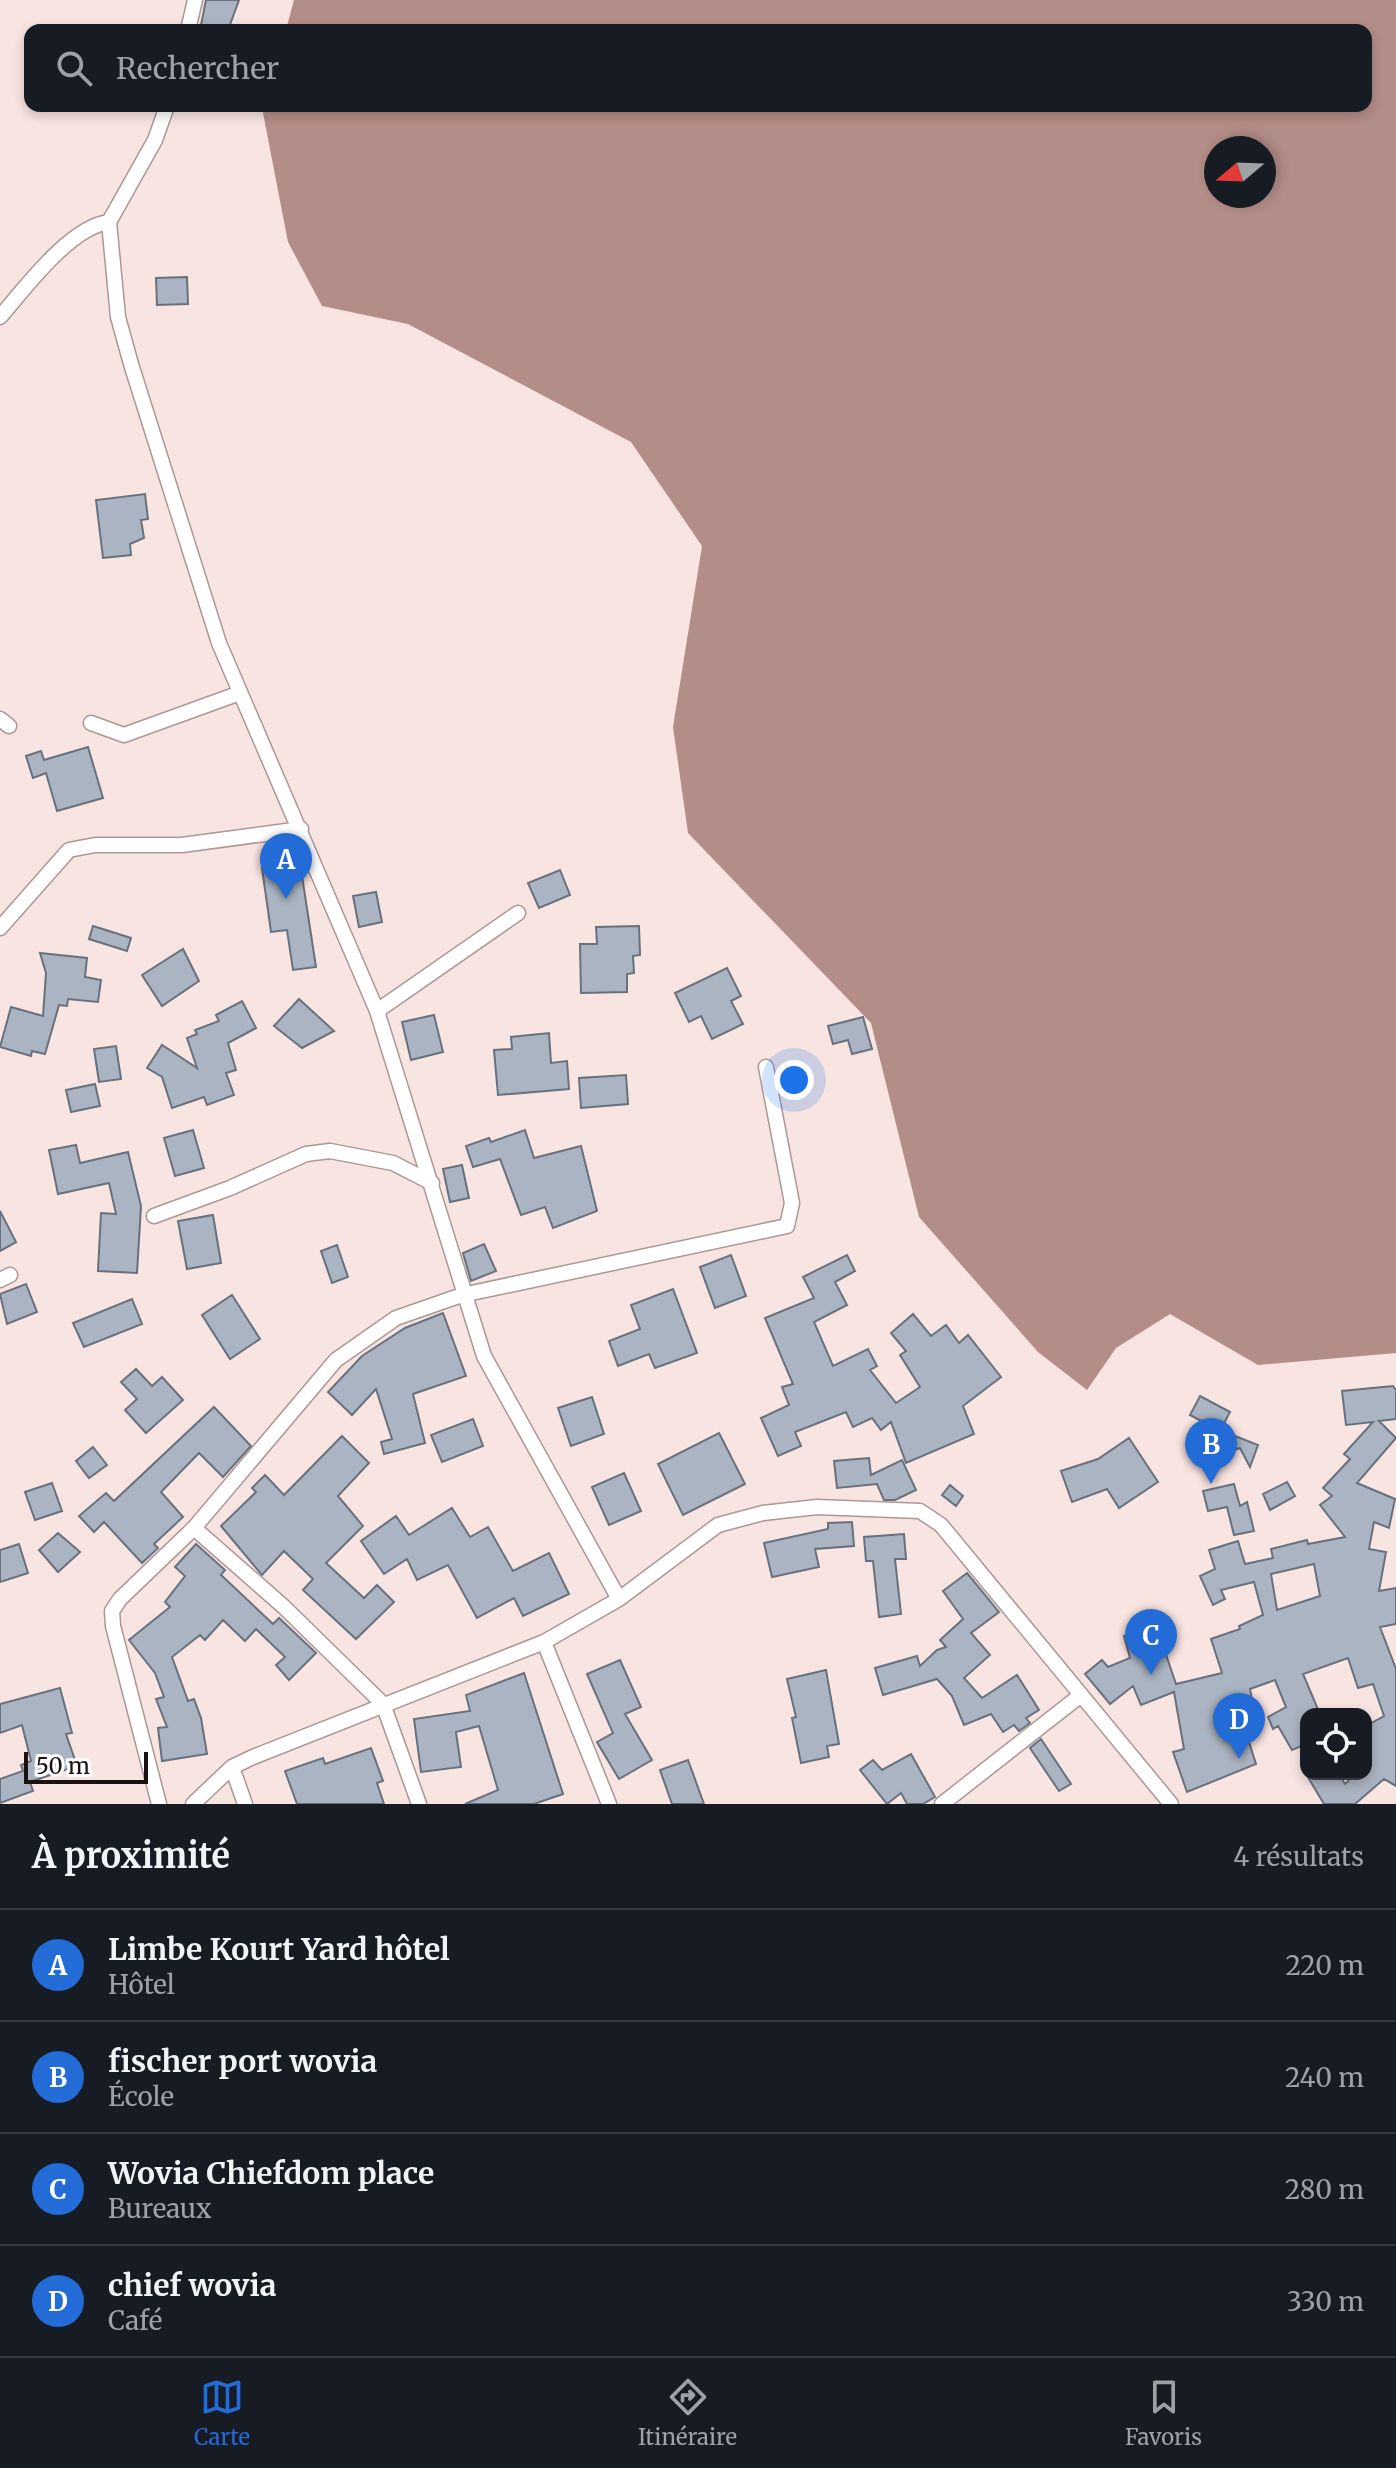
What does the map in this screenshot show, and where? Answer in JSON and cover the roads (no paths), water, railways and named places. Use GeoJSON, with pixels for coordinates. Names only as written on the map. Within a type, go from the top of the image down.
{"type":"FeatureCollection","features":[{"type":"Feature","properties":{"kind":"street"},"geometry":{"type":"LineString","coordinates":[[189,24],[192,2]]}},
{"type":"Feature","properties":{"kind":"street"},"geometry":{"type":"LineString","coordinates":[[165,112],[155,140],[109,222],[122,332],[194,568],[240,693],[377,1011],[432,1183],[462,1295],[484,1356],[619,1599]]}},
{"type":"Feature","properties":{"kind":"street"},"geometry":{"type":"LineString","coordinates":[[0,317],[69,243],[95,224],[109,222]]}},
{"type":"Feature","properties":{"kind":"street"},"geometry":{"type":"LineString","coordinates":[[91,723],[124,735],[240,693]]}},
{"type":"Feature","properties":{"kind":"street"},"geometry":{"type":"LineString","coordinates":[[0,928],[69,850],[95,845],[182,845],[301,829]]}},
{"type":"Feature","properties":{"kind":"street"},"geometry":{"type":"LineString","coordinates":[[377,1011],[518,913]]}},
{"type":"Feature","properties":{"kind":"street"},"geometry":{"type":"LineString","coordinates":[[159,1804],[112,1611],[194,1528],[336,1360],[396,1318],[462,1295],[787,1226],[792,1203],[766,1067]]}},
{"type":"Feature","properties":{"kind":"street"},"geometry":{"type":"LineString","coordinates":[[154,1216],[230,1188],[306,1154],[330,1151],[393,1163],[432,1183]]}},
{"type":"Feature","properties":{"kind":"street"},"geometry":{"type":"LineString","coordinates":[[193,1804],[232,1767],[544,1642],[619,1599],[718,1525],[763,1513],[817,1507],[920,1511],[941,1525],[1171,1804]]}},
{"type":"Feature","properties":{"kind":"street"},"geometry":{"type":"LineString","coordinates":[[194,1528],[284,1607],[383,1704],[419,1804]]}},
{"type":"Feature","properties":{"kind":"street"},"geometry":{"type":"LineString","coordinates":[[544,1642],[609,1804]]}},
{"type":"Feature","properties":{"kind":"street"},"geometry":{"type":"LineString","coordinates":[[942,1804],[1081,1695]]}},
{"type":"Feature","properties":{"kind":"street"},"geometry":{"type":"LineString","coordinates":[[232,1767],[245,1804]]}},
{"type":"Feature","properties":{"kind":"place","name":"Limbe Kourt Yard hôtel"},"geometry":{"type":"Point","coordinates":[286,899]}},
{"type":"Feature","properties":{"kind":"place","name":"fischer port wovia"},"geometry":{"type":"Point","coordinates":[1211,1484]}},
{"type":"Feature","properties":{"kind":"place","name":"Wovia Chiefdom place"},"geometry":{"type":"Point","coordinates":[1151,1675]}},
{"type":"Feature","properties":{"kind":"place","name":"chief wovia"},"geometry":{"type":"Point","coordinates":[1239,1759]}}]}
